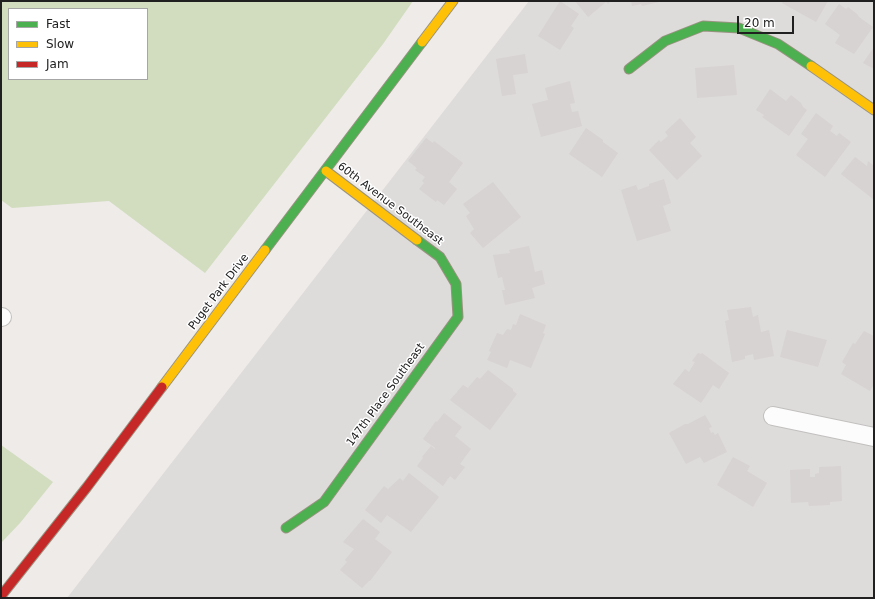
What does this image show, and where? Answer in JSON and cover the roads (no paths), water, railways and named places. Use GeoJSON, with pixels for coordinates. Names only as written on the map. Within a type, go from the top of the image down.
{"type":"FeatureCollection","features":[{"type":"Feature","properties":{"kind":"street","name":"Puget Park Drive"},"geometry":{"type":"LineString","coordinates":[[1,596],[87,487],[453,1]]}},
{"type":"Feature","properties":{"kind":"street"},"geometry":{"type":"LineString","coordinates":[[629,69],[665,41],[703,26],[739,28],[778,44],[874,110]]}},
{"type":"Feature","properties":{"kind":"street","name":"60th Avenue Southeast"},"geometry":{"type":"LineString","coordinates":[[326,171],[440,257]]}},
{"type":"Feature","properties":{"kind":"street","name":"147th Place Southeast"},"geometry":{"type":"LineString","coordinates":[[286,528],[324,502],[458,317],[456,284],[440,257]]}},
{"type":"Feature","properties":{"kind":"street"},"geometry":{"type":"LineString","coordinates":[[773,416],[874,437]]}}]}
